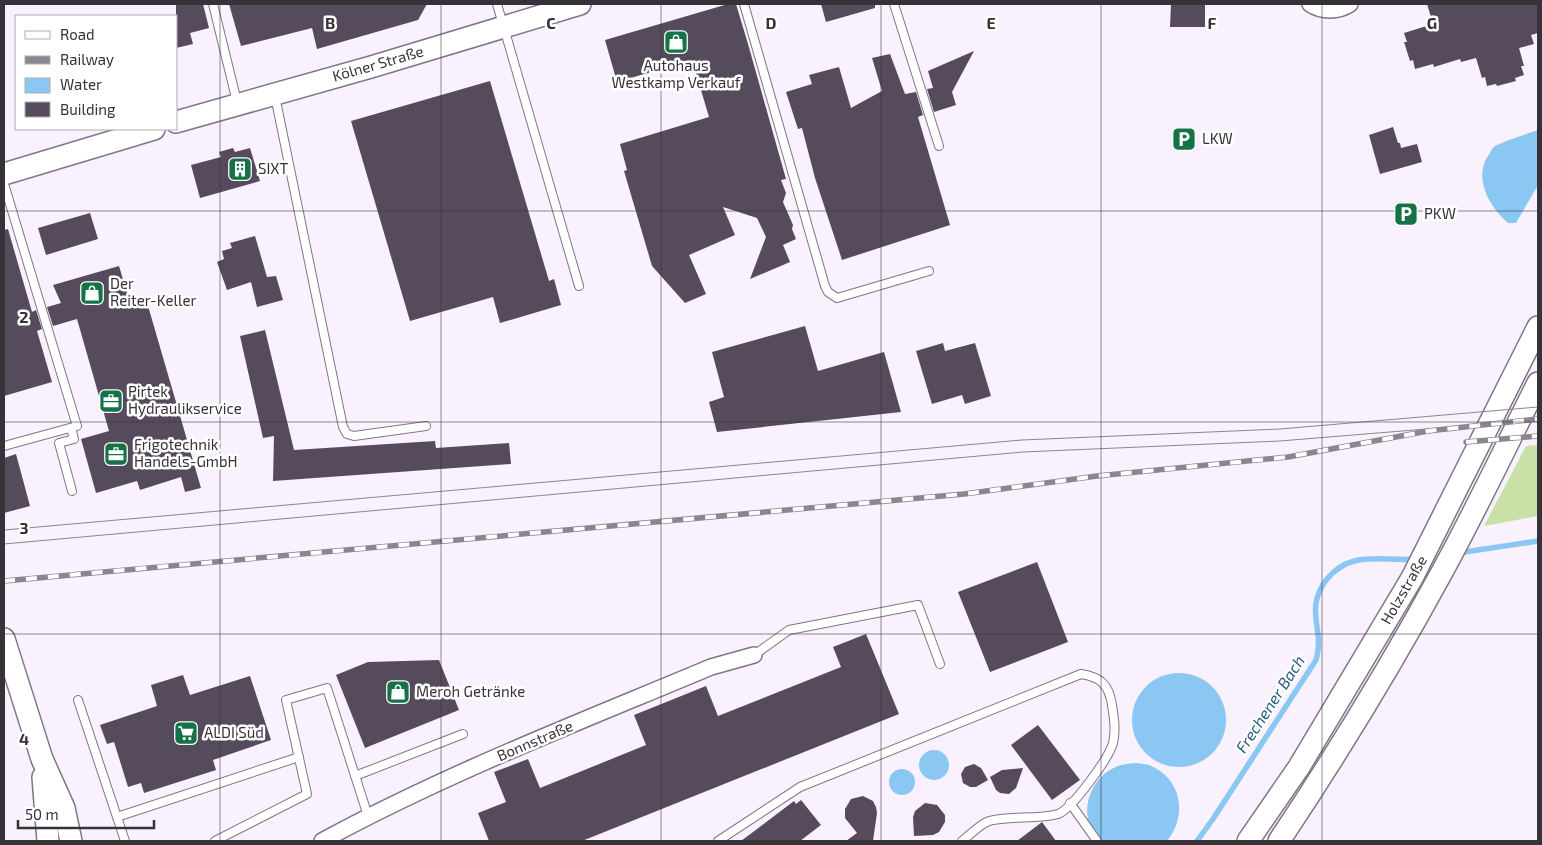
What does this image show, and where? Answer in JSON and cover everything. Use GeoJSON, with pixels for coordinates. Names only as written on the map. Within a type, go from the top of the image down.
{"type":"FeatureCollection","features":[{"type":"Feature","properties":{"kind":"main road","name":"Kölner Straße"},"geometry":{"type":"LineString","coordinates":[[178,121],[371,67],[580,4]]}},
{"type":"Feature","properties":{"kind":"main road"},"geometry":{"type":"LineString","coordinates":[[4,174],[151,130]]}},
{"type":"Feature","properties":{"kind":"main road","name":"Holzstraße"},"geometry":{"type":"LineString","coordinates":[[1248,841],[1299,767],[1412,578],[1538,327]]}},
{"type":"Feature","properties":{"kind":"main road","name":"Holzstraße"},"geometry":{"type":"LineString","coordinates":[[1279,841],[1343,742],[1441,573],[1465,530],[1538,383]]}},
{"type":"Feature","properties":{"kind":"main road"},"geometry":{"type":"LineString","coordinates":[[4,639],[42,759],[64,808],[71,841]]}},
{"type":"Feature","properties":{"kind":"main road"},"geometry":{"type":"LineString","coordinates":[[42,759],[48,841]]}},
{"type":"Feature","properties":{"kind":"street"},"geometry":{"type":"LineString","coordinates":[[1310,4],[1330,10],[1337,10],[1350,4]]}},
{"type":"Feature","properties":{"kind":"street","name":"Bonnstraße"},"geometry":{"type":"LineString","coordinates":[[324,841],[368,816],[444,779],[711,667],[754,655]]}},
{"type":"Feature","properties":{"kind":"lane"},"geometry":{"type":"LineString","coordinates":[[213,4],[238,104]]}},
{"type":"Feature","properties":{"kind":"lane"},"geometry":{"type":"LineString","coordinates":[[497,4],[579,286]]}},
{"type":"Feature","properties":{"kind":"lane"},"geometry":{"type":"LineString","coordinates":[[744,4],[822,277],[828,292],[837,298],[929,271]]}},
{"type":"Feature","properties":{"kind":"lane"},"geometry":{"type":"LineString","coordinates":[[894,4],[939,146]]}},
{"type":"Feature","properties":{"kind":"lane"},"geometry":{"type":"LineString","coordinates":[[275,94],[342,427],[347,434],[354,436],[426,426]]}},
{"type":"Feature","properties":{"kind":"lane"},"geometry":{"type":"LineString","coordinates":[[4,184],[77,426],[4,446]]}},
{"type":"Feature","properties":{"kind":"lane"},"geometry":{"type":"LineString","coordinates":[[71,428],[74,439],[59,443],[72,491]]}},
{"type":"Feature","properties":{"kind":"lane"},"geometry":{"type":"LineString","coordinates":[[754,655],[789,630],[918,606],[940,664]]}},
{"type":"Feature","properties":{"kind":"lane"},"geometry":{"type":"LineString","coordinates":[[718,841],[800,787],[1080,674],[1094,676],[1103,681],[1111,701],[1115,726],[1113,744],[1086,788],[1059,813],[988,822],[962,841]]}},
{"type":"Feature","properties":{"kind":"lane"},"geometry":{"type":"LineString","coordinates":[[215,841],[307,794],[286,700],[327,688],[368,816]]}},
{"type":"Feature","properties":{"kind":"lane"},"geometry":{"type":"LineString","coordinates":[[78,700],[125,841]]}},
{"type":"Feature","properties":{"kind":"lane"},"geometry":{"type":"LineString","coordinates":[[355,776],[464,734]]}},
{"type":"Feature","properties":{"kind":"lane"},"geometry":{"type":"LineString","coordinates":[[118,817],[299,757]]}},
{"type":"Feature","properties":{"kind":"lane"},"geometry":{"type":"LineString","coordinates":[[1070,803],[1097,841]]}},
{"type":"Feature","properties":{"kind":"green space"},"geometry":{"type":"Polygon","coordinates":[[[1538,445],[1538,516],[1484,526],[1526,446],[1538,445]]]}},
{"type":"Feature","properties":{"kind":"water"},"geometry":{"type":"Polygon","coordinates":[[[1538,130],[1538,185],[1516,223],[1508,223],[1495,209],[1486,192],[1482,174],[1484,165],[1495,146],[1538,130]]]}},
{"type":"Feature","properties":{"kind":"water"},"geometry":{"type":"Polygon","coordinates":[[[1179,673],[1197,677],[1212,687],[1222,702],[1226,720],[1222,738],[1212,753],[1197,763],[1179,767],[1161,763],[1146,753],[1136,738],[1132,720],[1136,702],[1146,687],[1161,677],[1179,673]]]}},
{"type":"Feature","properties":{"kind":"water"},"geometry":{"type":"Polygon","coordinates":[[[934,750],[940,751],[948,759],[948,771],[940,779],[934,780],[928,779],[920,771],[919,765],[920,759],[928,751],[934,750]]]}},
{"type":"Feature","properties":{"kind":"water"},"geometry":{"type":"Polygon","coordinates":[[[1134,763],[1149,765],[1160,771],[1175,788],[1179,809],[1174,831],[1167,841],[1100,841],[1092,830],[1088,819],[1087,809],[1091,791],[1109,770],[1120,765],[1134,763]]]}},
{"type":"Feature","properties":{"kind":"water"},"geometry":{"type":"Polygon","coordinates":[[[902,769],[911,773],[915,782],[911,791],[902,795],[893,791],[889,782],[893,773],[902,769]]]}},
{"type":"Feature","properties":{"kind":"building"},"geometry":{"type":"Polygon","coordinates":[[[176,4],[203,4],[209,28],[190,33],[193,44],[178,48],[178,15],[176,15],[176,4]]]}},
{"type":"Feature","properties":{"kind":"building"},"geometry":{"type":"Polygon","coordinates":[[[229,4],[427,4],[418,20],[317,49],[312,28],[241,46],[229,4]]]}},
{"type":"Feature","properties":{"kind":"building"},"geometry":{"type":"Polygon","coordinates":[[[728,4],[736,4],[748,44],[786,179],[781,180],[786,193],[783,202],[793,225],[792,229],[796,239],[783,245],[790,262],[750,279],[766,237],[757,218],[723,207],[735,235],[689,255],[706,294],[685,303],[652,266],[624,171],[627,170],[620,144],[709,117],[692,60],[617,82],[605,40],[728,4]]]}},
{"type":"Feature","properties":{"kind":"building"},"geometry":{"type":"Polygon","coordinates":[[[821,4],[875,4],[875,8],[826,22],[821,4]]]}},
{"type":"Feature","properties":{"kind":"building"},"geometry":{"type":"Polygon","coordinates":[[[1171,4],[1205,4],[1205,27],[1170,27],[1171,4]]]}},
{"type":"Feature","properties":{"kind":"building"},"geometry":{"type":"Polygon","coordinates":[[[1427,4],[1538,4],[1538,33],[1531,35],[1534,44],[1519,48],[1524,66],[1521,66],[1524,75],[1515,78],[1516,81],[1497,86],[1496,84],[1487,86],[1485,77],[1482,78],[1476,58],[1461,62],[1460,59],[1434,67],[1433,64],[1415,69],[1413,60],[1410,61],[1404,42],[1407,42],[1404,33],[1433,24],[1427,4]]]}},
{"type":"Feature","properties":{"kind":"building"},"geometry":{"type":"Polygon","coordinates":[[[974,51],[952,92],[956,105],[934,112],[927,89],[933,88],[928,71],[974,51]]]}},
{"type":"Feature","properties":{"kind":"building"},"geometry":{"type":"Polygon","coordinates":[[[890,54],[905,94],[916,92],[923,115],[918,117],[950,225],[842,260],[815,178],[802,128],[798,129],[786,92],[812,84],[809,75],[839,67],[851,108],[882,91],[872,58],[890,54]]]}},
{"type":"Feature","properties":{"kind":"building"},"geometry":{"type":"Polygon","coordinates":[[[490,81],[549,281],[554,279],[561,305],[500,323],[493,297],[410,321],[351,121],[490,81]]]}},
{"type":"Feature","properties":{"kind":"building"},"geometry":{"type":"Polygon","coordinates":[[[1393,127],[1401,148],[1417,144],[1422,162],[1380,174],[1369,135],[1393,127]]]}},
{"type":"Feature","properties":{"kind":"building"},"geometry":{"type":"Polygon","coordinates":[[[233,148],[235,152],[250,148],[260,181],[200,198],[191,165],[221,157],[219,152],[233,148]]]}},
{"type":"Feature","properties":{"kind":"building"},"geometry":{"type":"Polygon","coordinates":[[[90,213],[98,239],[46,255],[38,228],[90,213]]]}},
{"type":"Feature","properties":{"kind":"building"},"geometry":{"type":"Polygon","coordinates":[[[8,229],[32,312],[36,310],[42,329],[37,331],[52,382],[4,396],[4,230],[8,229]]]}},
{"type":"Feature","properties":{"kind":"building"},"geometry":{"type":"Polygon","coordinates":[[[255,236],[267,277],[276,276],[283,300],[257,307],[251,282],[227,290],[217,262],[224,259],[222,251],[232,248],[230,243],[255,236]]]}},
{"type":"Feature","properties":{"kind":"building"},"geometry":{"type":"Polygon","coordinates":[[[119,266],[130,303],[146,299],[201,488],[185,492],[181,477],[140,490],[137,481],[96,493],[81,439],[109,431],[77,319],[53,326],[47,307],[61,303],[53,285],[119,266]]]}},
{"type":"Feature","properties":{"kind":"building"},"geometry":{"type":"Polygon","coordinates":[[[805,326],[818,371],[884,352],[901,412],[717,432],[709,402],[724,397],[712,352],[805,326]]]}},
{"type":"Feature","properties":{"kind":"building"},"geometry":{"type":"Polygon","coordinates":[[[265,330],[294,450],[435,441],[436,448],[509,443],[511,464],[273,481],[274,436],[263,438],[240,336],[265,330]]]}},
{"type":"Feature","properties":{"kind":"building"},"geometry":{"type":"Polygon","coordinates":[[[943,343],[945,351],[975,343],[991,396],[965,404],[962,395],[932,404],[916,351],[943,343]]]}},
{"type":"Feature","properties":{"kind":"building"},"geometry":{"type":"Polygon","coordinates":[[[16,454],[30,506],[4,513],[4,458],[16,454]]]}},
{"type":"Feature","properties":{"kind":"building"},"geometry":{"type":"Polygon","coordinates":[[[1037,562],[1068,642],[990,672],[958,592],[1037,562]]]}},
{"type":"Feature","properties":{"kind":"building"},"geometry":{"type":"Polygon","coordinates":[[[866,634],[899,714],[582,841],[489,841],[478,813],[506,802],[494,772],[528,759],[540,788],[646,745],[634,715],[706,686],[718,716],[841,667],[833,647],[866,634]]]}},
{"type":"Feature","properties":{"kind":"building","name":"Meroh Getränke"},"geometry":{"type":"Polygon","coordinates":[[[439,660],[459,710],[365,748],[336,675],[368,662],[439,660]]]}},
{"type":"Feature","properties":{"kind":"building","name":"ALDI Süd"},"geometry":{"type":"Polygon","coordinates":[[[183,675],[190,695],[250,676],[271,740],[213,760],[216,770],[144,793],[141,783],[128,787],[114,742],[107,744],[100,725],[157,706],[151,685],[183,675]]]}},
{"type":"Feature","properties":{"kind":"building"},"geometry":{"type":"Polygon","coordinates":[[[1038,725],[1080,780],[1052,800],[1011,745],[1038,725]]]}},
{"type":"Feature","properties":{"kind":"building"},"geometry":{"type":"Polygon","coordinates":[[[974,764],[981,768],[988,780],[976,787],[970,787],[963,783],[961,774],[965,767],[974,764]]]}},
{"type":"Feature","properties":{"kind":"building"},"geometry":{"type":"Polygon","coordinates":[[[1023,768],[1016,788],[1009,794],[1000,793],[996,790],[990,777],[1002,770],[1023,768]]]}},
{"type":"Feature","properties":{"kind":"building"},"geometry":{"type":"Polygon","coordinates":[[[863,796],[873,801],[876,807],[877,813],[873,841],[846,841],[857,833],[845,818],[845,809],[851,799],[863,796]]]}},
{"type":"Feature","properties":{"kind":"building"},"geometry":{"type":"Polygon","coordinates":[[[801,800],[821,825],[800,841],[741,841],[794,801],[796,804],[801,800]]]}},
{"type":"Feature","properties":{"kind":"building"},"geometry":{"type":"Polygon","coordinates":[[[925,803],[937,805],[945,815],[945,822],[939,832],[933,835],[914,836],[913,817],[915,811],[925,803]]]}},
{"type":"Feature","properties":{"kind":"building"},"geometry":{"type":"Polygon","coordinates":[[[1042,822],[1056,841],[1017,841],[1042,822]]]}},
{"type":"Feature","properties":{"kind":"waterway","name":"Frechener Bach"},"geometry":{"type":"LineString","coordinates":[[1458,553],[1538,541]]}},
{"type":"Feature","properties":{"kind":"waterway","name":"Frechener Bach"},"geometry":{"type":"LineString","coordinates":[[1197,841],[1316,660],[1319,644],[1315,610],[1317,597],[1323,584],[1337,570],[1357,560],[1416,559]]}},
{"type":"Feature","properties":{"kind":"tram line"},"geometry":{"type":"LineString","coordinates":[[4,530],[1022,440],[1280,429],[1538,407]]}},
{"type":"Feature","properties":{"kind":"tram line"},"geometry":{"type":"LineString","coordinates":[[4,544],[1023,452],[1280,441],[1463,426]]}},
{"type":"Feature","properties":{"kind":"railway"},"geometry":{"type":"LineString","coordinates":[[4,581],[964,494],[1097,476],[1288,457],[1428,431],[1538,419]]}},
{"type":"Feature","properties":{"kind":"railway"},"geometry":{"type":"LineString","coordinates":[[1466,442],[1538,436]]}},
{"type":"Feature","properties":{"kind":"place","name":"Autohaus Westkamp Verkauf"},"geometry":{"type":"Point","coordinates":[676,42]}},
{"type":"Feature","properties":{"kind":"place","name":"LKW"},"geometry":{"type":"Point","coordinates":[1184,139]}},
{"type":"Feature","properties":{"kind":"place","name":"SIXT"},"geometry":{"type":"Point","coordinates":[240,169]}},
{"type":"Feature","properties":{"kind":"place","name":"PKW"},"geometry":{"type":"Point","coordinates":[1406,214]}},
{"type":"Feature","properties":{"kind":"place","name":"Der Reiter-Keller"},"geometry":{"type":"Point","coordinates":[92,293]}},
{"type":"Feature","properties":{"kind":"place","name":"Pirtek Hydraulikservice"},"geometry":{"type":"Point","coordinates":[111,401]}},
{"type":"Feature","properties":{"kind":"place","name":"Frigotechnik Handels-GmbH"},"geometry":{"type":"Point","coordinates":[116,454]}},
{"type":"Feature","properties":{"kind":"place","name":"Meroh Getränke"},"geometry":{"type":"Point","coordinates":[398,692]}},
{"type":"Feature","properties":{"kind":"place","name":"ALDI Süd"},"geometry":{"type":"Point","coordinates":[186,733]}}]}
